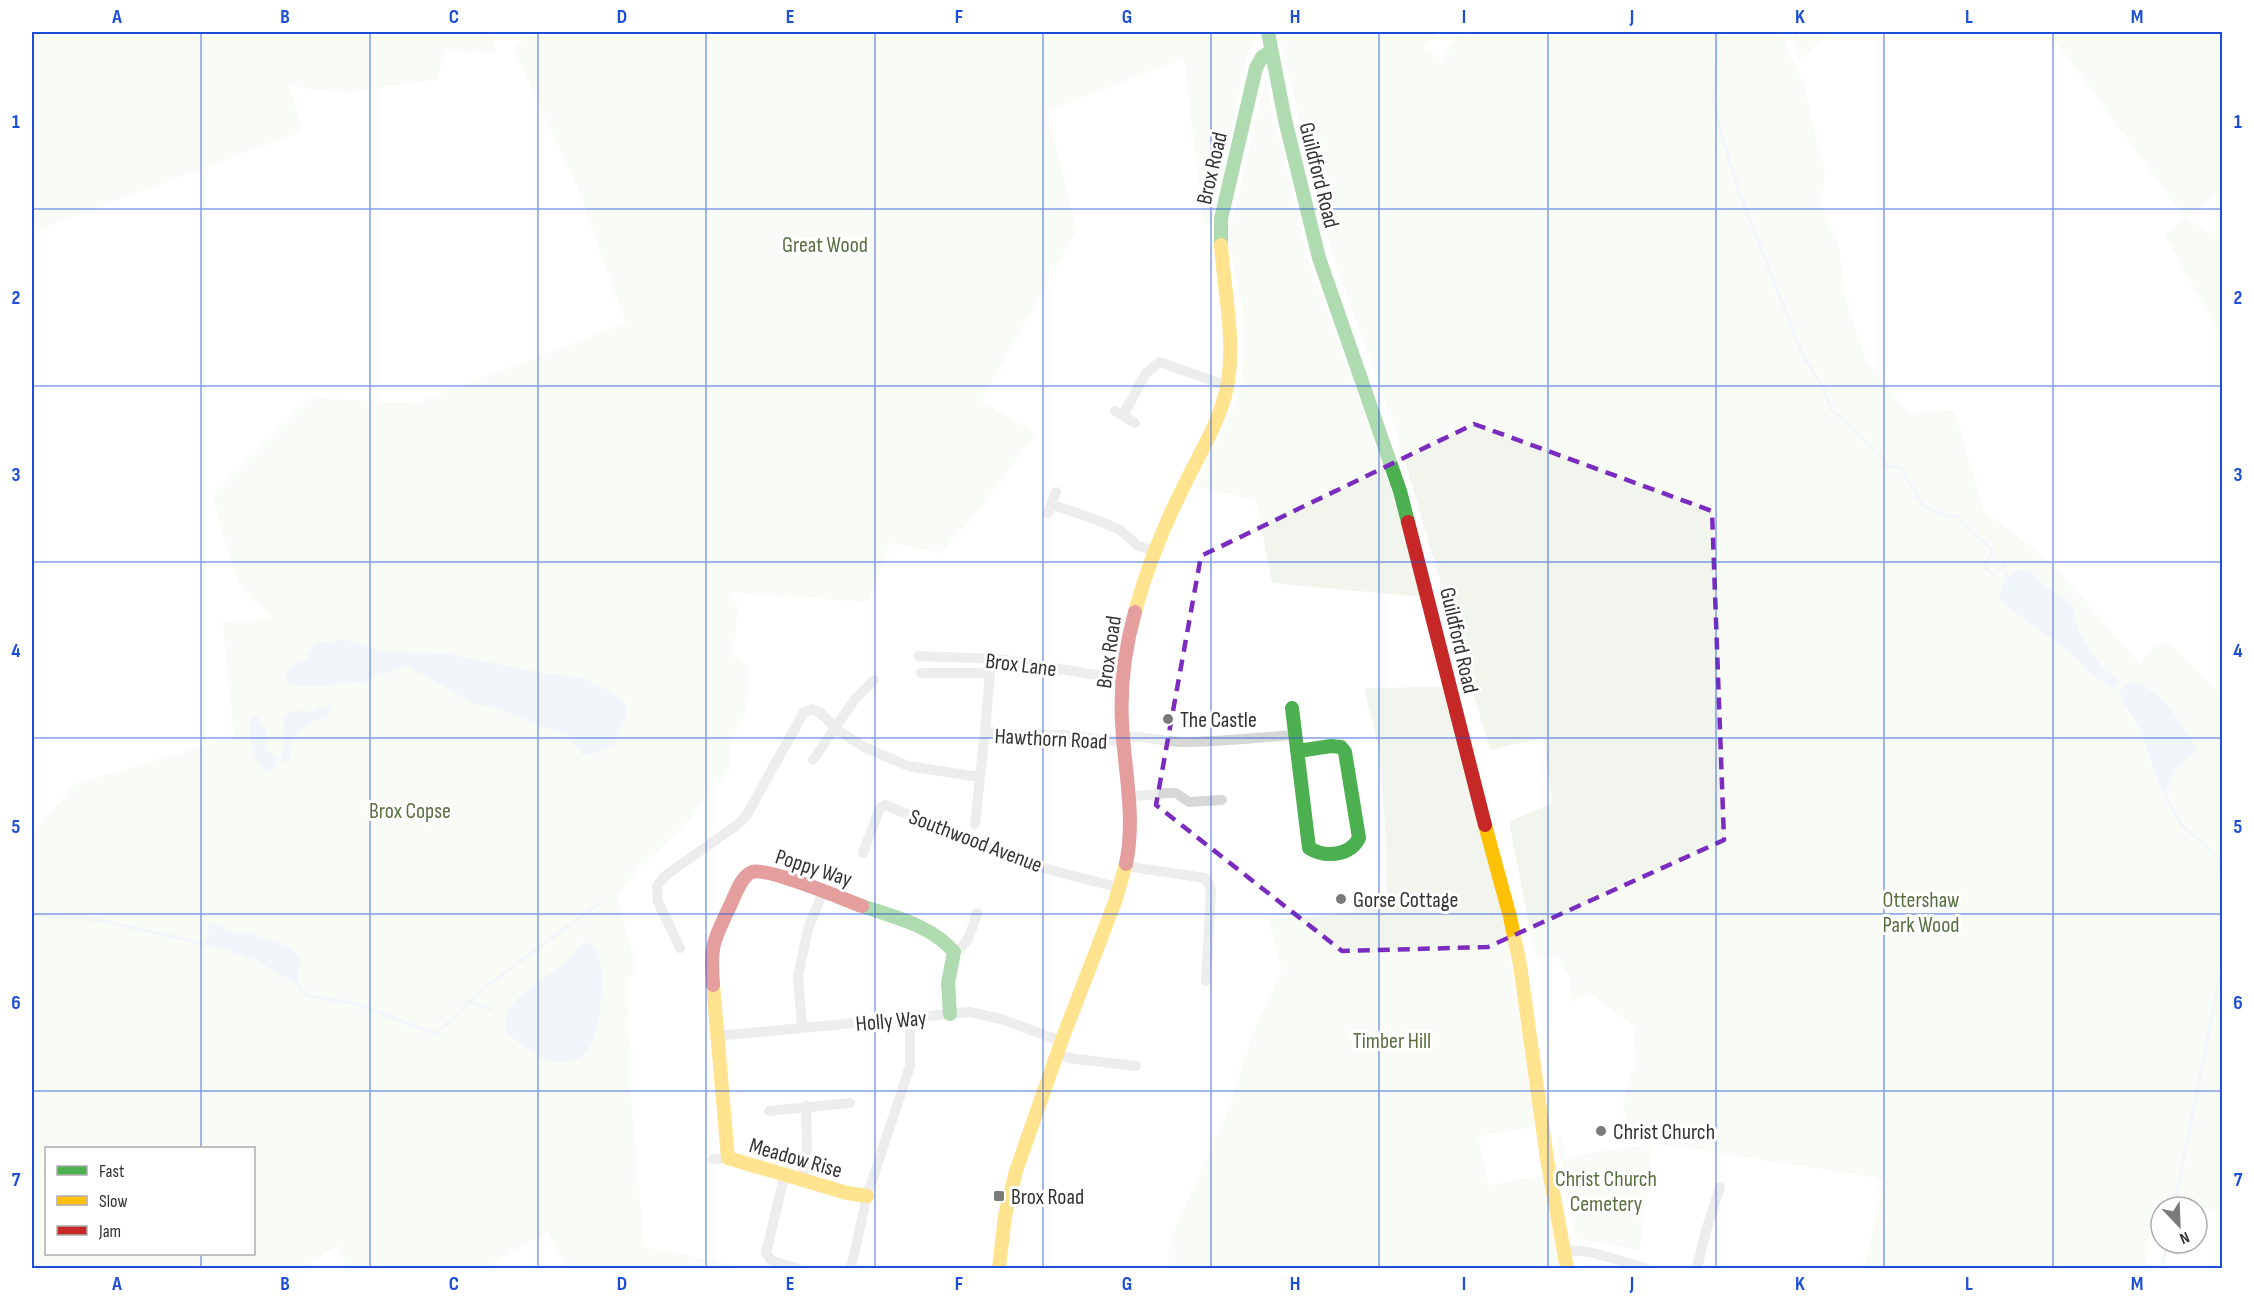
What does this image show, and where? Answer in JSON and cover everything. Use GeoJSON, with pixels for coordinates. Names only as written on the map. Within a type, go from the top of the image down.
{"type":"FeatureCollection","features":[{"type":"Feature","properties":{"kind":"street","name":"Guildford Road"},"geometry":{"type":"LineString","coordinates":[[1268,32],[1285,120],[1319,258],[1400,491],[1507,908],[1520,965],[1548,1158],[1567,1269]]}},
{"type":"Feature","properties":{"kind":"street","name":"Brox Road"},"geometry":{"type":"LineString","coordinates":[[999,1269],[1001,1235],[1013,1178],[1059,1048],[1120,888],[1125,867],[1130,838],[1122,679],[1131,624],[1155,551],[1221,410],[1227,386],[1230,360],[1228,315],[1219,244],[1221,219],[1253,78],[1262,57],[1271,51]]}},
{"type":"Feature","properties":{"kind":"street"},"geometry":{"type":"LineString","coordinates":[[1135,423],[1119,413],[1146,373],[1160,362],[1227,386]]}},
{"type":"Feature","properties":{"kind":"street"},"geometry":{"type":"LineString","coordinates":[[1056,492],[1050,508],[1100,521],[1120,530],[1138,546],[1155,551]]}},
{"type":"Feature","properties":{"kind":"street","name":"Brox Lane"},"geometry":{"type":"LineString","coordinates":[[919,657],[998,659],[1122,679]]}},
{"type":"Feature","properties":{"kind":"street"},"geometry":{"type":"LineString","coordinates":[[921,673],[990,673],[985,731]]}},
{"type":"Feature","properties":{"kind":"street"},"geometry":{"type":"LineString","coordinates":[[813,760],[855,699],[874,680]]}},
{"type":"Feature","properties":{"kind":"street"},"geometry":{"type":"LineString","coordinates":[[1293,708],[1308,848],[1324,854],[1350,851],[1357,846],[1359,838],[1345,752],[1341,747],[1331,746],[1298,751]]}},
{"type":"Feature","properties":{"kind":"street","name":"Hawthorn Road"},"geometry":{"type":"LineString","coordinates":[[680,948],[658,902],[656,892],[660,881],[746,816],[804,712],[812,710],[820,713],[835,727],[864,747],[908,766],[979,777]]}},
{"type":"Feature","properties":{"kind":"street","name":"Hawthorn Road"},"geometry":{"type":"LineString","coordinates":[[975,824],[985,731],[1021,735],[1124,739],[1141,736],[1164,741],[1187,742],[1296,735]]}},
{"type":"Feature","properties":{"kind":"street"},"geometry":{"type":"LineString","coordinates":[[1128,797],[1176,793],[1189,802],[1222,800]]}},
{"type":"Feature","properties":{"kind":"street","name":"Southwood Avenue"},"geometry":{"type":"LineString","coordinates":[[863,853],[880,808],[885,805],[1032,865],[1120,888]]}},
{"type":"Feature","properties":{"kind":"street"},"geometry":{"type":"LineString","coordinates":[[1125,867],[1205,878],[1210,885],[1206,981]]}},
{"type":"Feature","properties":{"kind":"street","name":"Poppy Way"},"geometry":{"type":"LineString","coordinates":[[717,1036],[711,956],[714,938],[739,887],[747,875],[754,872],[771,873],[926,929],[954,952]]}},
{"type":"Feature","properties":{"kind":"street"},"geometry":{"type":"LineString","coordinates":[[802,1028],[798,976],[808,929],[823,892]]}},
{"type":"Feature","properties":{"kind":"street"},"geometry":{"type":"LineString","coordinates":[[950,1014],[948,983],[954,952],[963,948],[967,942],[977,913]]}},
{"type":"Feature","properties":{"kind":"street","name":"Holly Way"},"geometry":{"type":"LineString","coordinates":[[717,1036],[970,1012],[990,1016],[1059,1048],[1076,1059],[1134,1063]]}},
{"type":"Feature","properties":{"kind":"street","name":"Meadow Rise"},"geometry":{"type":"LineString","coordinates":[[851,1269],[867,1196],[910,1066],[910,1017]]}},
{"type":"Feature","properties":{"kind":"street","name":"Meadow Rise"},"geometry":{"type":"LineString","coordinates":[[717,1036],[728,1158],[847,1193],[867,1196]]}},
{"type":"Feature","properties":{"kind":"street"},"geometry":{"type":"LineString","coordinates":[[768,1111],[850,1103]]}},
{"type":"Feature","properties":{"kind":"street"},"geometry":{"type":"LineString","coordinates":[[802,1179],[807,1150],[806,1106]]}},
{"type":"Feature","properties":{"kind":"street"},"geometry":{"type":"LineString","coordinates":[[713,1159],[728,1158]]}},
{"type":"Feature","properties":{"kind":"street"},"geometry":{"type":"LineString","coordinates":[[785,1173],[766,1253],[772,1261],[797,1269]]}},
{"type":"Feature","properties":{"kind":"street"},"geometry":{"type":"LineString","coordinates":[[1697,1269],[1720,1186]]}},
{"type":"Feature","properties":{"kind":"street"},"geometry":{"type":"LineString","coordinates":[[1564,1251],[1574,1250],[1645,1269]]}},
{"type":"Feature","properties":{"kind":"highlighted area"},"geometry":{"type":"Polygon","coordinates":[[[1474,424],[1712,511],[1724,840],[1488,947],[1342,951],[1156,805],[1201,556],[1474,424]]]}},
{"type":"Feature","properties":{"kind":"green space"},"geometry":{"type":"Polygon","coordinates":[[[32,32],[496,32],[494,53],[446,51],[437,79],[346,93],[289,86],[302,131],[32,232],[32,32]]]}},
{"type":"Feature","properties":{"kind":"green space"},"geometry":{"type":"Polygon","coordinates":[[[533,32],[1255,32],[1257,41],[1246,60],[1212,224],[1204,224],[1184,58],[1048,111],[1076,231],[981,401],[1036,433],[975,514],[940,553],[890,543],[868,602],[727,592],[738,606],[733,656],[750,667],[746,712],[730,745],[730,768],[683,827],[638,869],[617,897],[637,971],[627,979],[630,1084],[644,1248],[660,1249],[745,1268],[565,1268],[548,1232],[484,1268],[349,1268],[337,1246],[301,1268],[32,1268],[34,1145],[32,1125],[32,834],[75,784],[234,737],[223,622],[274,618],[242,590],[223,536],[213,495],[310,398],[417,403],[626,323],[578,189],[513,47],[533,32]]]}},
{"type":"Feature","properties":{"kind":"green space","name":"Ottershaw Park Wood"},"geometry":{"type":"Polygon","coordinates":[[[1278,32],[1439,32],[1433,41],[1430,39],[1424,49],[1442,60],[1460,32],[1783,32],[1787,49],[1805,85],[1811,119],[1825,171],[1821,208],[1839,245],[1845,298],[1866,360],[1908,413],[1954,410],[1984,512],[2026,542],[2055,567],[2140,663],[2154,646],[2169,642],[2222,695],[2222,1213],[2209,1211],[2209,1195],[2149,1195],[2149,1236],[2145,1268],[1864,1268],[1885,1179],[1652,1143],[1652,1127],[1629,1130],[1623,1105],[1636,1057],[1633,1026],[1589,993],[1572,1002],[1569,977],[1556,956],[1536,959],[1509,822],[1552,803],[1544,738],[1490,750],[1396,431],[1331,251],[1278,32]],[[2031,572],[2000,599],[2006,606],[2079,659],[2085,669],[2119,681],[2102,667],[2091,652],[2077,627],[2073,608],[2065,599],[2049,589],[2031,572]],[[2122,704],[2138,728],[2158,783],[2165,794],[2176,769],[2197,750],[2122,704]]]}},
{"type":"Feature","properties":{"kind":"green space"},"geometry":{"type":"Polygon","coordinates":[[[1793,32],[1834,32],[1799,59],[1793,32]]]}},
{"type":"Feature","properties":{"kind":"green space"},"geometry":{"type":"Polygon","coordinates":[[[2049,32],[2222,32],[2222,191],[2185,218],[2049,32]]]}},
{"type":"Feature","properties":{"kind":"green space"},"geometry":{"type":"Polygon","coordinates":[[[1265,80],[1309,261],[1398,507],[1422,597],[1272,583],[1256,500],[1194,487],[1238,399],[1244,361],[1241,300],[1228,240],[1265,80]]]}},
{"type":"Feature","properties":{"kind":"green space"},"geometry":{"type":"Polygon","coordinates":[[[2185,218],[2222,239],[2222,338],[2165,235],[2185,218]]]}},
{"type":"Feature","properties":{"kind":"green space","name":"Timber Hill"},"geometry":{"type":"Polygon","coordinates":[[[1445,687],[1508,939],[1535,1126],[1478,1137],[1489,1185],[1543,1175],[1560,1268],[1168,1268],[1170,1240],[1229,1109],[1253,1033],[1282,971],[1269,919],[1331,915],[1387,907],[1386,838],[1379,750],[1364,688],[1445,687]]]}},
{"type":"Feature","properties":{"kind":"green space","name":"Christ Church Cemetery"},"geometry":{"type":"Polygon","coordinates":[[[1560,1136],[1567,1157],[1652,1143],[1640,1250],[1576,1239],[1556,1137],[1560,1136]]]}},
{"type":"Feature","properties":{"kind":"shaded area"},"geometry":{"type":"Polygon","coordinates":[[[2020,569],[2031,572],[2073,608],[2077,627],[2091,652],[2102,667],[2119,681],[2113,689],[2085,669],[2079,659],[2006,606],[2000,599],[2005,581],[2020,569]]]}},
{"type":"Feature","properties":{"kind":"shaded area"},"geometry":{"type":"Polygon","coordinates":[[[345,640],[385,651],[447,654],[536,672],[582,678],[614,693],[628,706],[625,719],[614,744],[595,753],[583,755],[565,735],[496,708],[472,703],[407,665],[365,681],[320,686],[290,685],[285,674],[292,666],[305,661],[315,643],[345,640]]]}},
{"type":"Feature","properties":{"kind":"shaded area"},"geometry":{"type":"Polygon","coordinates":[[[2131,680],[2162,700],[2198,750],[2176,769],[2165,795],[2139,729],[2119,692],[2131,680]]]}},
{"type":"Feature","properties":{"kind":"shaded area"},"geometry":{"type":"Polygon","coordinates":[[[319,707],[332,707],[327,717],[310,723],[300,731],[293,743],[290,760],[283,762],[285,717],[292,711],[311,712],[319,707]]]}},
{"type":"Feature","properties":{"kind":"shaded area"},"geometry":{"type":"Polygon","coordinates":[[[256,715],[265,730],[268,749],[278,757],[275,767],[265,772],[254,756],[251,743],[249,723],[256,715]]]}},
{"type":"Feature","properties":{"kind":"shaded area"},"geometry":{"type":"Polygon","coordinates":[[[209,922],[238,934],[246,933],[291,948],[301,959],[298,984],[257,959],[248,959],[242,955],[204,944],[209,931],[209,922]]]}},
{"type":"Feature","properties":{"kind":"shaded area"},"geometry":{"type":"Polygon","coordinates":[[[584,942],[596,949],[600,961],[600,1011],[594,1038],[579,1058],[568,1062],[549,1061],[506,1033],[505,1022],[508,1011],[514,1002],[561,966],[584,942]]]}},
{"type":"Feature","properties":{"kind":"waterway"},"geometry":{"type":"LineString","coordinates":[[1718,32],[1714,102],[1721,133],[1738,189],[1803,356],[1824,389],[1831,409],[1880,455],[1886,466],[1901,468],[1923,506],[1945,515],[1958,517],[1993,551],[1984,566],[1992,574],[2004,565],[2007,577]]}},
{"type":"Feature","properties":{"kind":"waterway"},"geometry":{"type":"LineString","coordinates":[[2165,795],[2181,824],[2219,858],[2222,879]]}},
{"type":"Feature","properties":{"kind":"waterway"},"geometry":{"type":"LineString","coordinates":[[298,984],[306,995],[356,1004],[436,1034],[480,991],[598,904]]}},
{"type":"Feature","properties":{"kind":"waterway"},"geometry":{"type":"LineString","coordinates":[[32,915],[100,920],[204,944]]}},
{"type":"Feature","properties":{"kind":"waterway"},"geometry":{"type":"LineString","coordinates":[[2176,1195],[2222,966]]}},
{"type":"Feature","properties":{"kind":"waterway"},"geometry":{"type":"LineString","coordinates":[[468,1002],[491,1009]]}},
{"type":"Feature","properties":{"kind":"waterway"},"geometry":{"type":"LineString","coordinates":[[2162,1268],[2165,1255]]}},
{"type":"Feature","properties":{"kind":"traffic: fast"},"geometry":{"type":"LineString","coordinates":[[1268,32],[1285,120],[1319,258],[1400,491],[1408,522]]}},
{"type":"Feature","properties":{"kind":"traffic: fast"},"geometry":{"type":"LineString","coordinates":[[1221,245],[1221,219],[1256,68],[1262,57],[1271,51]]}},
{"type":"Feature","properties":{"kind":"traffic: fast"},"geometry":{"type":"LineString","coordinates":[[1292,708],[1309,848],[1329,854],[1337,854],[1350,849],[1359,838],[1345,752],[1341,747],[1331,746],[1298,751]]}},
{"type":"Feature","properties":{"kind":"traffic: fast"},"geometry":{"type":"LineString","coordinates":[[862,906],[923,928],[954,952],[948,983],[950,1014]]}},
{"type":"Feature","properties":{"kind":"traffic: slow"},"geometry":{"type":"LineString","coordinates":[[1135,612],[1161,536],[1219,415],[1227,387],[1230,334],[1221,245]]}},
{"type":"Feature","properties":{"kind":"traffic: slow"},"geometry":{"type":"LineString","coordinates":[[1485,825],[1510,917],[1520,965],[1547,1159],[1567,1268]]}},
{"type":"Feature","properties":{"kind":"traffic: slow"},"geometry":{"type":"LineString","coordinates":[[999,1268],[1005,1216],[1016,1171],[1063,1037],[1115,902],[1126,864]]}},
{"type":"Feature","properties":{"kind":"traffic: slow"},"geometry":{"type":"LineString","coordinates":[[713,985],[728,1158],[847,1193],[867,1196]]}},
{"type":"Feature","properties":{"kind":"traffic: jam"},"geometry":{"type":"LineString","coordinates":[[1408,522],[1485,825]]}},
{"type":"Feature","properties":{"kind":"traffic: jam"},"geometry":{"type":"LineString","coordinates":[[1126,864],[1130,811],[1123,740],[1122,694],[1128,639],[1135,612]]}},
{"type":"Feature","properties":{"kind":"traffic: jam"},"geometry":{"type":"LineString","coordinates":[[713,985],[712,961],[716,936],[739,887],[748,874],[752,872],[773,874],[862,906]]}},
{"type":"Feature","properties":{"kind":"place","name":"The Castle"},"geometry":{"type":"Point","coordinates":[1168,719]}},
{"type":"Feature","properties":{"kind":"place","name":"Gorse Cottage"},"geometry":{"type":"Point","coordinates":[1341,899]}},
{"type":"Feature","properties":{"kind":"place","name":"Christ Church"},"geometry":{"type":"Point","coordinates":[1601,1131]}},
{"type":"Feature","properties":{"kind":"place","name":"Brox Road"},"geometry":{"type":"Point","coordinates":[999,1196]}},
{"type":"Feature","properties":{"kind":"park label","name":"Great Wood"},"geometry":{"type":"Point","coordinates":[825,244]}},
{"type":"Feature","properties":{"kind":"park label","name":"Brox Copse"},"geometry":{"type":"Point","coordinates":[410,810]}}]}
